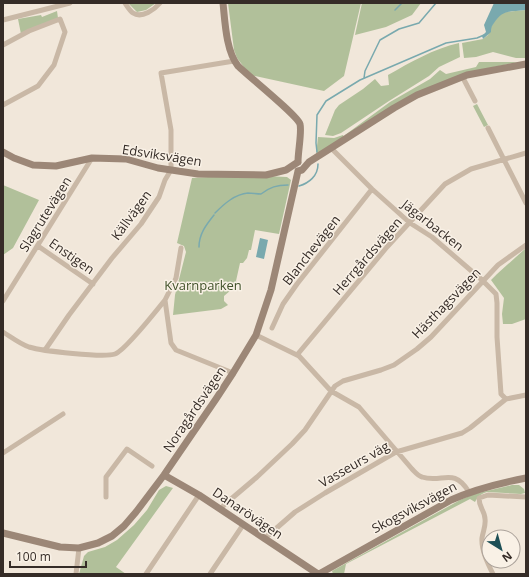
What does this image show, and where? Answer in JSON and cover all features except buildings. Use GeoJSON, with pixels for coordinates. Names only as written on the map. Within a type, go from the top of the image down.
{"type":"FeatureCollection","features":[{"type":"Feature","properties":{"kind":"street"},"geometry":{"type":"LineString","coordinates":[[3,20],[56,5],[70,3]]}},
{"type":"Feature","properties":{"kind":"street"},"geometry":{"type":"LineString","coordinates":[[125,3],[134,14],[139,15],[144,14],[160,3]]}},
{"type":"Feature","properties":{"kind":"street","name":"Noragårdsvägen"},"geometry":{"type":"LineString","coordinates":[[3,534],[60,547],[79,548],[98,543],[112,536],[124,526],[164,475],[234,373],[256,335],[271,290],[298,166],[300,130],[299,121],[234,61],[230,52],[223,3]]}},
{"type":"Feature","properties":{"kind":"street"},"geometry":{"type":"LineString","coordinates":[[3,45],[29,31],[60,19],[65,32],[54,65],[38,86],[3,105]]}},
{"type":"Feature","properties":{"kind":"street","name":"Källvägen"},"geometry":{"type":"LineString","coordinates":[[45,350],[69,315],[112,258],[141,224],[159,198],[171,170],[171,130],[161,73],[234,61]]}},
{"type":"Feature","properties":{"kind":"street","name":"Edsviksvägen"},"geometry":{"type":"LineString","coordinates":[[3,152],[33,165],[56,166],[92,158],[126,159],[158,168],[198,174],[266,175],[298,166],[331,148],[417,94],[462,76],[486,70],[526,64]]}},
{"type":"Feature","properties":{"kind":"street"},"geometry":{"type":"LineString","coordinates":[[462,76],[474,101]]}},
{"type":"Feature","properties":{"kind":"street"},"geometry":{"type":"LineString","coordinates":[[488,128],[526,203]]}},
{"type":"Feature","properties":{"kind":"street","name":"Jägarbacken"},"geometry":{"type":"LineString","coordinates":[[331,148],[372,189],[410,223],[432,237],[496,294],[498,303],[497,337],[501,394],[506,399]]}},
{"type":"Feature","properties":{"kind":"street","name":"Herrgårdsvägen"},"geometry":{"type":"LineString","coordinates":[[297,355],[387,247],[440,189],[451,180],[470,169],[526,153]]}},
{"type":"Feature","properties":{"kind":"street","name":"Slagrutevägen"},"geometry":{"type":"LineString","coordinates":[[3,301],[92,158]]}},
{"type":"Feature","properties":{"kind":"street","name":"Blanchevägen"},"geometry":{"type":"LineString","coordinates":[[272,328],[283,304],[297,284],[372,189]]}},
{"type":"Feature","properties":{"kind":"street","name":"Hästhagsvägen"},"geometry":{"type":"LineString","coordinates":[[221,509],[271,465],[305,430],[335,386],[343,381],[394,365],[406,357],[431,337],[482,280],[498,265],[526,245]]}},
{"type":"Feature","properties":{"kind":"street","name":"Enstigen"},"geometry":{"type":"LineString","coordinates":[[38,246],[93,284]]}},
{"type":"Feature","properties":{"kind":"street"},"geometry":{"type":"LineString","coordinates":[[3,332],[30,347],[45,350],[84,354],[115,354],[120,351],[165,300],[176,278],[181,248]]}},
{"type":"Feature","properties":{"kind":"street"},"geometry":{"type":"LineString","coordinates":[[165,300],[171,343],[176,350],[234,373]]}},
{"type":"Feature","properties":{"kind":"street"},"geometry":{"type":"LineString","coordinates":[[256,335],[297,355],[331,391],[359,407],[396,452],[420,476],[433,478],[454,478],[464,484],[469,492]]}},
{"type":"Feature","properties":{"kind":"street","name":"Vasseurs väg"},"geometry":{"type":"LineString","coordinates":[[264,539],[295,512],[396,452],[462,433],[506,399],[526,395]]}},
{"type":"Feature","properties":{"kind":"street"},"geometry":{"type":"LineString","coordinates":[[3,453],[63,414]]}},
{"type":"Feature","properties":{"kind":"street"},"geometry":{"type":"LineString","coordinates":[[106,497],[106,477],[127,449],[152,466]]}},
{"type":"Feature","properties":{"kind":"street","name":"Danarövägen"},"geometry":{"type":"LineString","coordinates":[[164,475],[221,509],[318,574]]}},
{"type":"Feature","properties":{"kind":"street","name":"Skogsviksvägen"},"geometry":{"type":"LineString","coordinates":[[318,574],[451,500],[469,492],[489,486],[526,478]]}},
{"type":"Feature","properties":{"kind":"street"},"geometry":{"type":"LineString","coordinates":[[146,574],[199,495]]}},
{"type":"Feature","properties":{"kind":"street"},"geometry":{"type":"LineString","coordinates":[[494,574],[484,550],[482,538],[485,527],[485,517],[479,505],[479,498],[488,495],[526,497]]}},
{"type":"Feature","properties":{"kind":"street"},"geometry":{"type":"LineString","coordinates":[[210,574],[244,525]]}},
{"type":"Feature","properties":{"kind":"street"},"geometry":{"type":"LineString","coordinates":[[76,574],[79,548]]}},
{"type":"Feature","properties":{"kind":"green space"},"geometry":{"type":"Polygon","coordinates":[[[128,3],[156,3],[146,10],[137,12],[128,3]]]}},
{"type":"Feature","properties":{"kind":"green space"},"geometry":{"type":"Polygon","coordinates":[[[228,3],[361,3],[344,76],[324,91],[250,75],[237,58],[234,50],[228,3]]]}},
{"type":"Feature","properties":{"kind":"green space"},"geometry":{"type":"Polygon","coordinates":[[[362,3],[421,3],[412,15],[386,27],[355,35],[362,3]]]}},
{"type":"Feature","properties":{"kind":"green space"},"geometry":{"type":"Polygon","coordinates":[[[526,10],[526,58],[516,58],[493,52],[476,57],[464,58],[462,43],[483,39],[488,35],[498,15],[505,12],[526,10]]]}},
{"type":"Feature","properties":{"kind":"green space"},"geometry":{"type":"Polygon","coordinates":[[[57,11],[58,18],[21,34],[18,19],[41,15],[42,17],[57,11]]]}},
{"type":"Feature","properties":{"kind":"green space"},"geometry":{"type":"Polygon","coordinates":[[[459,43],[460,57],[439,67],[429,76],[341,133],[333,136],[325,135],[335,110],[339,105],[375,79],[381,86],[389,85],[388,75],[431,52],[459,43]]]}},
{"type":"Feature","properties":{"kind":"green space"},"geometry":{"type":"Polygon","coordinates":[[[479,62],[518,62],[465,73],[346,136],[345,135],[390,102],[430,79],[440,70],[446,74],[476,67],[479,62]]]}},
{"type":"Feature","properties":{"kind":"green space"},"geometry":{"type":"Polygon","coordinates":[[[477,104],[488,125],[484,127],[473,106],[477,104]]]}},
{"type":"Feature","properties":{"kind":"green space"},"geometry":{"type":"Polygon","coordinates":[[[343,135],[344,137],[316,155],[318,137],[334,138],[343,135]]]}},
{"type":"Feature","properties":{"kind":"green space","name":"Kvarnparken"},"geometry":{"type":"Polygon","coordinates":[[[241,175],[287,177],[291,180],[279,234],[255,230],[251,250],[249,250],[247,258],[243,263],[240,263],[236,281],[238,284],[224,296],[224,301],[228,305],[221,309],[173,315],[175,295],[186,252],[184,246],[177,243],[192,178],[241,175]]]}},
{"type":"Feature","properties":{"kind":"green space"},"geometry":{"type":"Polygon","coordinates":[[[3,185],[39,200],[13,248],[3,255],[3,185]]]}},
{"type":"Feature","properties":{"kind":"green space"},"geometry":{"type":"Polygon","coordinates":[[[526,248],[526,319],[512,324],[503,324],[502,314],[504,298],[491,280],[526,248]]]}},
{"type":"Feature","properties":{"kind":"green space"},"geometry":{"type":"Polygon","coordinates":[[[512,485],[519,485],[524,489],[525,493],[487,492],[477,498],[475,502],[470,499],[346,564],[344,574],[333,574],[332,571],[460,500],[474,494],[512,485]]]}},
{"type":"Feature","properties":{"kind":"green space"},"geometry":{"type":"Polygon","coordinates":[[[166,486],[173,488],[116,567],[126,574],[79,574],[84,556],[88,552],[105,547],[117,540],[134,525],[147,510],[159,490],[166,486]]]}},
{"type":"Feature","properties":{"kind":"water"},"geometry":{"type":"Polygon","coordinates":[[[494,3],[526,3],[526,10],[508,12],[501,15],[492,26],[491,32],[483,39],[482,36],[486,32],[484,25],[494,3]]]}},
{"type":"Feature","properties":{"kind":"water"},"geometry":{"type":"Polygon","coordinates":[[[260,238],[268,240],[264,259],[256,257],[260,238]]]}},
{"type":"Feature","properties":{"kind":"waterway"},"geometry":{"type":"LineString","coordinates":[[395,10],[402,3]]}},
{"type":"Feature","properties":{"kind":"waterway"},"geometry":{"type":"LineString","coordinates":[[364,78],[365,71],[380,40],[399,29],[419,23],[436,3]]}},
{"type":"Feature","properties":{"kind":"waterway"},"geometry":{"type":"LineString","coordinates":[[317,152],[317,115],[326,101],[360,80],[446,43],[477,38],[484,35]]}},
{"type":"Feature","properties":{"kind":"waterway"},"geometry":{"type":"LineString","coordinates":[[299,186],[306,183],[315,175],[318,164]]}},
{"type":"Feature","properties":{"kind":"waterway"},"geometry":{"type":"LineString","coordinates":[[215,213],[226,203],[239,195],[248,193],[261,194],[274,187],[288,185]]}},
{"type":"Feature","properties":{"kind":"waterway"},"geometry":{"type":"LineString","coordinates":[[199,247],[202,234],[214,215]]}}]}
